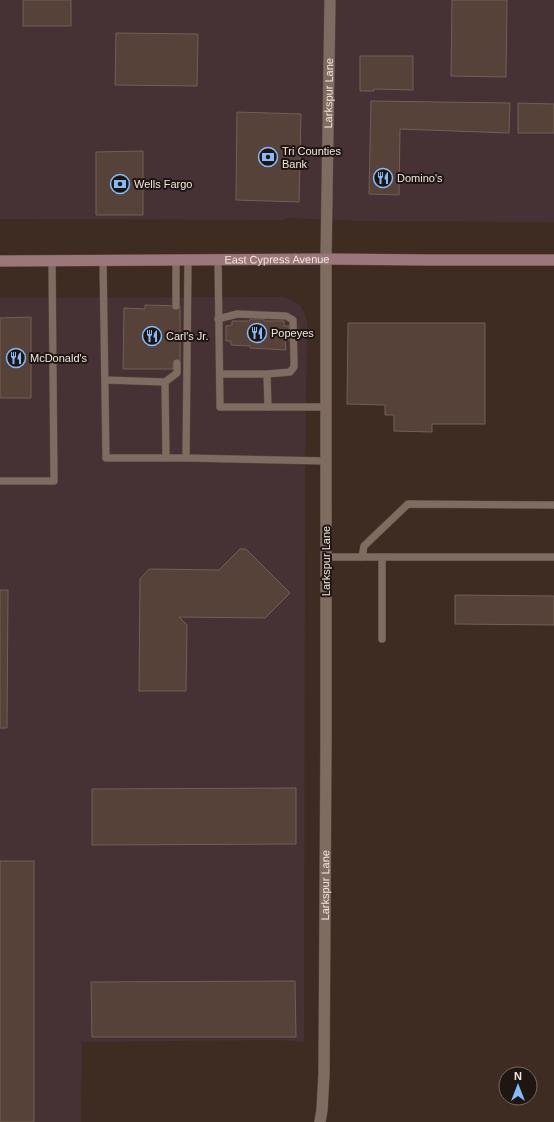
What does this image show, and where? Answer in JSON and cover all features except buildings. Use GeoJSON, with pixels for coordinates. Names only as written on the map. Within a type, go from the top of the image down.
{"type":"FeatureCollection","features":[{"type":"Feature","properties":{"kind":"main road","name":"East Cypress Avenue"},"geometry":{"type":"LineString","coordinates":[[0,261],[218,259],[554,260]]}},
{"type":"Feature","properties":{"kind":"street","name":"Larkspur Lane"},"geometry":{"type":"LineString","coordinates":[[320,1122],[324,1066],[327,407],[326,259],[330,0]]}},
{"type":"Feature","properties":{"kind":"lane"},"geometry":{"type":"LineString","coordinates":[[218,259],[220,407],[327,407]]}},
{"type":"Feature","properties":{"kind":"lane"},"geometry":{"type":"LineString","coordinates":[[0,481],[54,481],[52,260]]}},
{"type":"Feature","properties":{"kind":"lane"},"geometry":{"type":"LineString","coordinates":[[103,260],[106,458],[326,461]]}},
{"type":"Feature","properties":{"kind":"lane"},"geometry":{"type":"LineString","coordinates":[[176,260],[176,306]]}},
{"type":"Feature","properties":{"kind":"lane"},"geometry":{"type":"LineString","coordinates":[[186,458],[188,260]]}},
{"type":"Feature","properties":{"kind":"lane"},"geometry":{"type":"LineString","coordinates":[[218,319],[237,314],[286,316],[293,320],[294,367],[290,372],[267,374],[220,374]]}},
{"type":"Feature","properties":{"kind":"lane"},"geometry":{"type":"LineString","coordinates":[[104,380],[165,382],[177,373],[177,363]]}},
{"type":"Feature","properties":{"kind":"lane"},"geometry":{"type":"LineString","coordinates":[[267,374],[268,407]]}},
{"type":"Feature","properties":{"kind":"lane"},"geometry":{"type":"LineString","coordinates":[[165,382],[166,458]]}},
{"type":"Feature","properties":{"kind":"lane"},"geometry":{"type":"LineString","coordinates":[[362,557],[364,546],[408,504],[554,505]]}},
{"type":"Feature","properties":{"kind":"lane"},"geometry":{"type":"LineString","coordinates":[[326,557],[554,557]]}},
{"type":"Feature","properties":{"kind":"lane"},"geometry":{"type":"LineString","coordinates":[[382,557],[382,639]]}},
{"type":"Feature","properties":{"kind":"shaded area"},"geometry":{"type":"Polygon","coordinates":[[[0,0],[554,0],[554,222],[365,221],[289,218],[281,220],[0,219],[0,0]]]}},
{"type":"Feature","properties":{"kind":"shaded area"},"geometry":{"type":"Polygon","coordinates":[[[0,298],[286,298],[299,305],[305,314],[307,323],[305,486],[304,1042],[279,1040],[82,1042],[81,1122],[0,1122],[0,298]]]}},
{"type":"Feature","properties":{"kind":"place","name":"Tri Counties Bank"},"geometry":{"type":"Point","coordinates":[268,157]}},
{"type":"Feature","properties":{"kind":"place","name":"Domino's"},"geometry":{"type":"Point","coordinates":[383,178]}},
{"type":"Feature","properties":{"kind":"place","name":"Wells Fargo"},"geometry":{"type":"Point","coordinates":[120,184]}},
{"type":"Feature","properties":{"kind":"place","name":"Popeyes"},"geometry":{"type":"Point","coordinates":[257,333]}},
{"type":"Feature","properties":{"kind":"place","name":"Carl's Jr."},"geometry":{"type":"Point","coordinates":[152,336]}},
{"type":"Feature","properties":{"kind":"place","name":"McDonald's"},"geometry":{"type":"Point","coordinates":[16,358]}}]}
